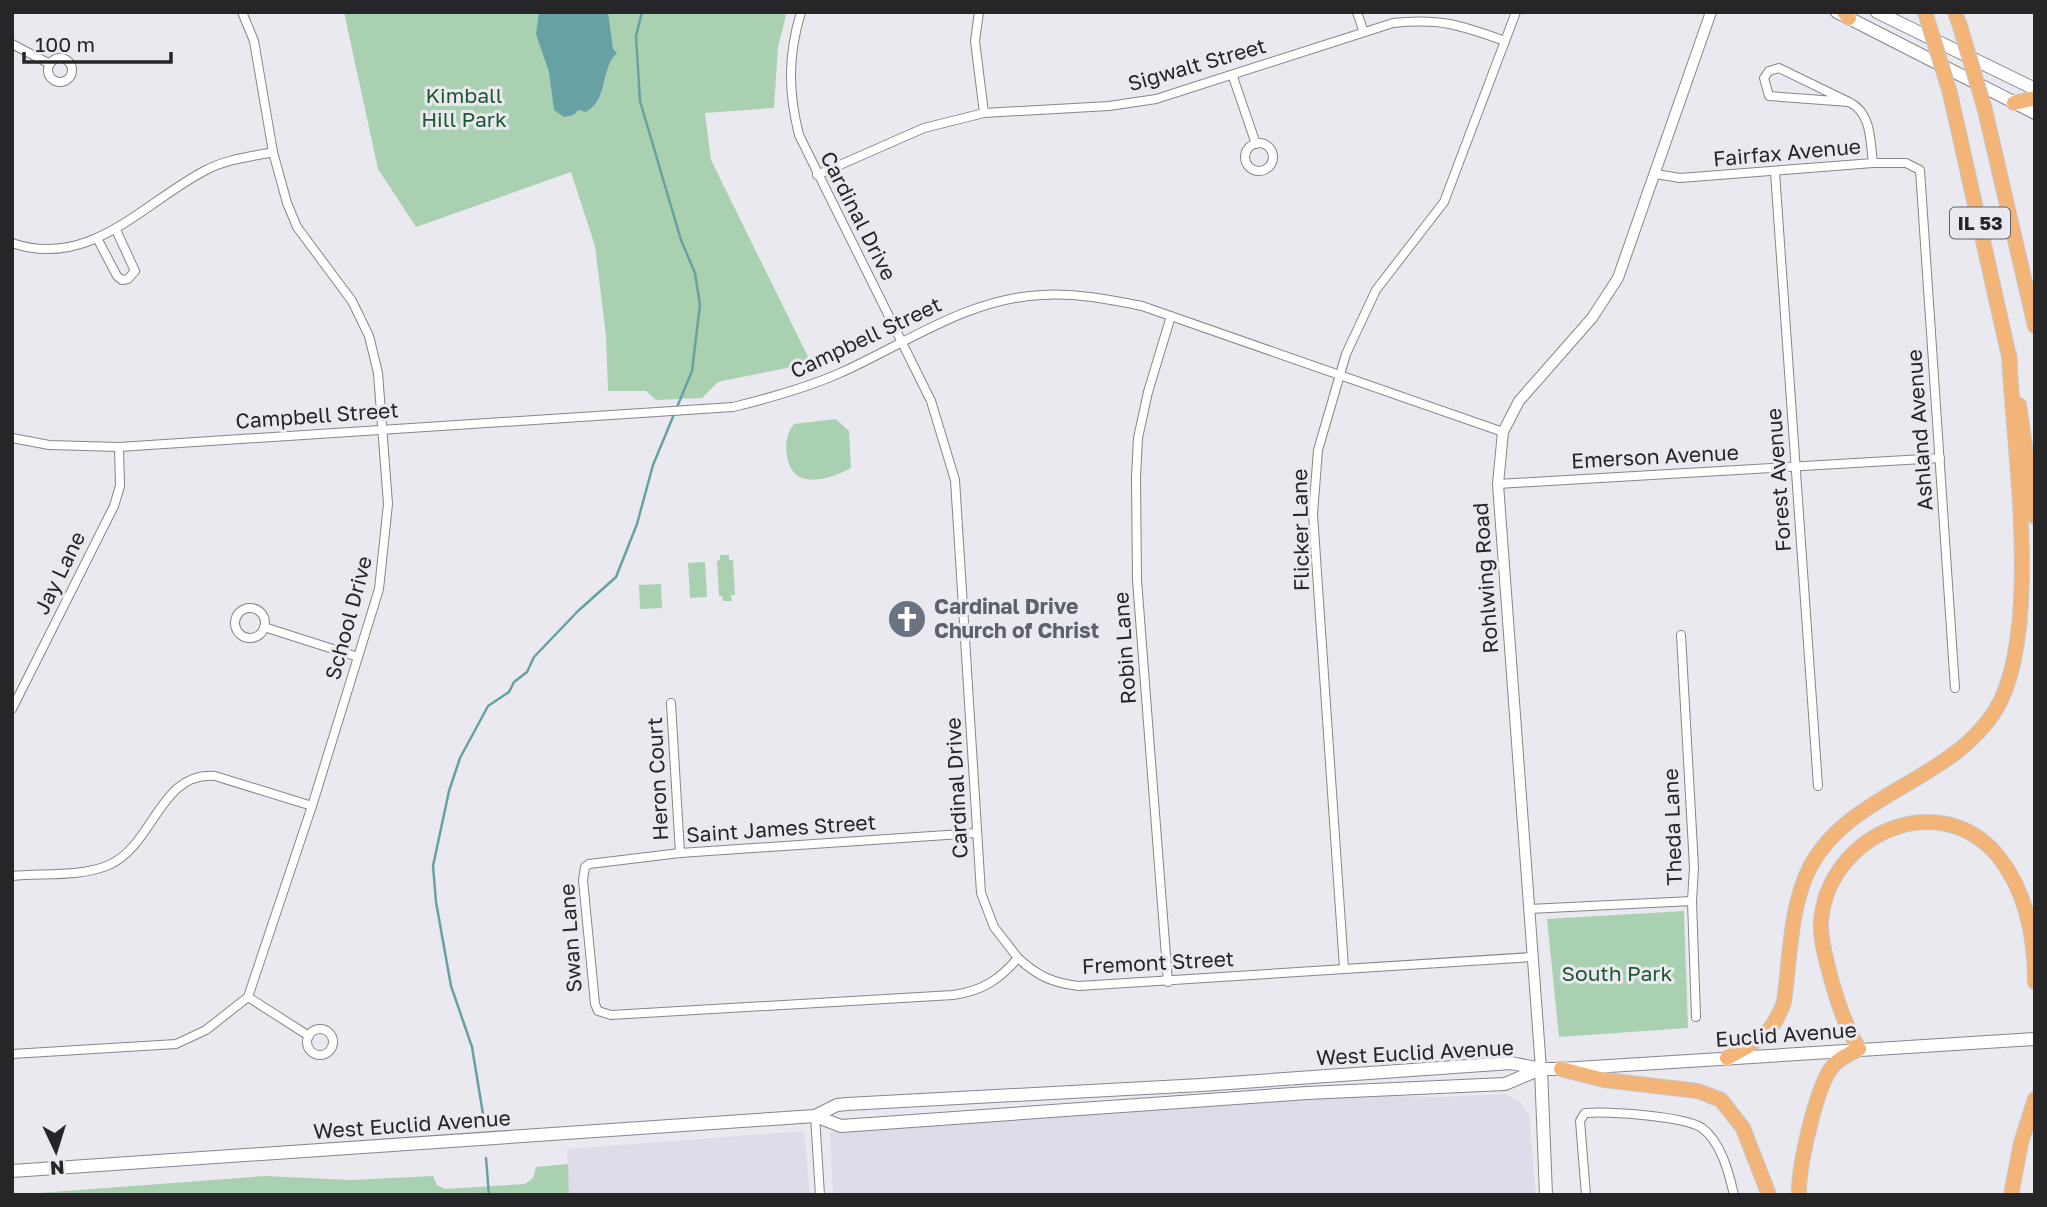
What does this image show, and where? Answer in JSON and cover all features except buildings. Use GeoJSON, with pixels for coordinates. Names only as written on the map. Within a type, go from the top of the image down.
{"type":"FeatureCollection","features":[{"type":"Feature","properties":{"kind":"highway","name":"IL 53"},"geometry":{"type":"LineString","coordinates":[[1925,12],[1950,93],[2009,354],[2035,517]]}},
{"type":"Feature","properties":{"kind":"highway","name":"IL 53"},"geometry":{"type":"LineString","coordinates":[[1957,19],[1985,110],[2035,326]]}},
{"type":"Feature","properties":{"kind":"highway"},"geometry":{"type":"LineString","coordinates":[[2014,103],[2035,98]]}},
{"type":"Feature","properties":{"kind":"highway"},"geometry":{"type":"LineString","coordinates":[[1727,1058],[1772,1030],[1779,1015],[1784,1002],[1799,898],[1810,866],[1828,841],[1857,817],[1939,767],[1963,747],[1995,710],[2001,697],[2017,645],[2022,594],[2009,354]]}},
{"type":"Feature","properties":{"kind":"highway"},"geometry":{"type":"LineString","coordinates":[[1799,1195],[1801,1163],[1824,1079],[1833,1065],[1859,1049],[1849,1033],[1834,988],[1821,922],[1826,894],[1835,872],[1856,849],[1887,830],[1913,822],[1944,825],[1970,834],[1997,855],[2016,884],[2028,916],[2035,982]]}},
{"type":"Feature","properties":{"kind":"highway"},"geometry":{"type":"LineString","coordinates":[[1561,1069],[1604,1080],[1698,1091],[1721,1100],[1743,1128],[1769,1195]]}},
{"type":"Feature","properties":{"kind":"highway"},"geometry":{"type":"LineString","coordinates":[[2011,1195],[2021,1143],[2035,1098]]}},
{"type":"Feature","properties":{"kind":"highway"},"geometry":{"type":"LineString","coordinates":[[2021,1195],[2035,1107]]}},
{"type":"Feature","properties":{"kind":"main road"},"geometry":{"type":"LineString","coordinates":[[1877,12],[2035,89]]}},
{"type":"Feature","properties":{"kind":"main road"},"geometry":{"type":"LineString","coordinates":[[1843,14],[2035,113]]}},
{"type":"Feature","properties":{"kind":"main road","name":"Euclid Avenue"},"geometry":{"type":"LineString","coordinates":[[1541,1069],[2035,1039]]}},
{"type":"Feature","properties":{"kind":"main road","name":"West Euclid Avenue"},"geometry":{"type":"LineString","coordinates":[[12,1171],[816,1116],[837,1105],[847,1104],[1213,1084],[1511,1063],[1541,1069]]}},
{"type":"Feature","properties":{"kind":"main road","name":"West Euclid Avenue"},"geometry":{"type":"LineString","coordinates":[[816,1116],[841,1126],[1307,1093],[1504,1084],[1541,1069]]}},
{"type":"Feature","properties":{"kind":"main road","name":"Rohlwing Road"},"geometry":{"type":"LineString","coordinates":[[1541,1069],[1546,1195]]}},
{"type":"Feature","properties":{"kind":"street","name":"School Drive"},"geometry":{"type":"LineString","coordinates":[[242,12],[254,41],[273,152],[286,203],[298,227],[352,302],[369,336],[378,373],[388,504],[386,544],[379,589],[312,806],[248,998]]}},
{"type":"Feature","properties":{"kind":"street","name":"Cardinal Drive"},"geometry":{"type":"LineString","coordinates":[[801,12],[792,40],[789,78],[799,135],[817,176],[931,401],[955,480],[981,893],[994,928],[1018,958]]}},
{"type":"Feature","properties":{"kind":"street"},"geometry":{"type":"LineString","coordinates":[[979,12],[975,41],[984,113]]}},
{"type":"Feature","properties":{"kind":"street"},"geometry":{"type":"LineString","coordinates":[[1357,12],[1363,30]]}},
{"type":"Feature","properties":{"kind":"street","name":"Flicker Lane"},"geometry":{"type":"LineString","coordinates":[[1344,968],[1313,514],[1318,450],[1340,376],[1376,290],[1444,202],[1516,12]]}},
{"type":"Feature","properties":{"kind":"street","name":"Rohlwing Road"},"geometry":{"type":"LineString","coordinates":[[1541,1069],[1498,484],[1503,432],[1519,401],[1592,318],[1618,278],[1711,12]]}},
{"type":"Feature","properties":{"kind":"street","name":"Sigwalt Street"},"geometry":{"type":"LineString","coordinates":[[817,176],[925,128],[984,113],[1138,103],[1233,77],[1363,30],[1429,20],[1452,22],[1505,41]]}},
{"type":"Feature","properties":{"kind":"street"},"geometry":{"type":"LineString","coordinates":[[12,44],[50,64]]}},
{"type":"Feature","properties":{"kind":"street"},"geometry":{"type":"LineString","coordinates":[[1849,102],[1769,96],[1764,78],[1769,71],[1779,68],[1849,102],[1858,107],[1867,120],[1873,163]]}},
{"type":"Feature","properties":{"kind":"street"},"geometry":{"type":"LineString","coordinates":[[1233,77],[1256,144]]}},
{"type":"Feature","properties":{"kind":"street"},"geometry":{"type":"LineString","coordinates":[[12,243],[51,249],[97,237],[116,230],[207,169],[225,162],[273,152]]}},
{"type":"Feature","properties":{"kind":"street","name":"Fairfax Avenue"},"geometry":{"type":"LineString","coordinates":[[1656,174],[1674,178],[1775,173],[1873,163],[1906,163],[1920,170]]}},
{"type":"Feature","properties":{"kind":"street","name":"Ashland Avenue"},"geometry":{"type":"LineString","coordinates":[[1920,170],[1955,688]]}},
{"type":"Feature","properties":{"kind":"street","name":"Forest Avenue"},"geometry":{"type":"LineString","coordinates":[[1775,173],[1818,786]]}},
{"type":"Feature","properties":{"kind":"street"},"geometry":{"type":"LineString","coordinates":[[97,237],[117,276],[122,280],[128,279],[135,271],[116,230]]}},
{"type":"Feature","properties":{"kind":"street","name":"Campbell Street"},"geometry":{"type":"LineString","coordinates":[[12,438],[49,444],[119,447],[733,407],[787,393],[837,374],[951,317],[987,305],[1040,295],[1092,296],[1142,306],[1503,432]]}},
{"type":"Feature","properties":{"kind":"street","name":"Robin Lane"},"geometry":{"type":"LineString","coordinates":[[1168,982],[1137,580],[1136,477],[1138,438],[1171,316]]}},
{"type":"Feature","properties":{"kind":"street","name":"Jay Lane"},"geometry":{"type":"LineString","coordinates":[[12,709],[114,506],[120,486],[119,447]]}},
{"type":"Feature","properties":{"kind":"street","name":"Emerson Avenue"},"geometry":{"type":"LineString","coordinates":[[1498,484],[1940,458]]}},
{"type":"Feature","properties":{"kind":"street"},"geometry":{"type":"LineString","coordinates":[[264,627],[358,657]]}},
{"type":"Feature","properties":{"kind":"street","name":"Theda Lane"},"geometry":{"type":"LineString","coordinates":[[1681,635],[1695,867],[1692,901],[1696,1017]]}},
{"type":"Feature","properties":{"kind":"street","name":"Heron Court"},"geometry":{"type":"LineString","coordinates":[[671,703],[680,853]]}},
{"type":"Feature","properties":{"kind":"street"},"geometry":{"type":"LineString","coordinates":[[12,876],[87,870],[108,865],[124,856],[141,838],[174,788],[201,774],[312,806]]}},
{"type":"Feature","properties":{"kind":"street","name":"Saint James Street"},"geometry":{"type":"LineString","coordinates":[[589,864],[680,853],[976,833]]}},
{"type":"Feature","properties":{"kind":"street","name":"Swan Lane"},"geometry":{"type":"LineString","coordinates":[[589,864],[585,867],[583,880],[592,998],[598,1011],[611,1015],[964,993],[995,982],[1018,958]]}},
{"type":"Feature","properties":{"kind":"street"},"geometry":{"type":"LineString","coordinates":[[1529,909],[1692,901]]}},
{"type":"Feature","properties":{"kind":"street","name":"Fremont Street"},"geometry":{"type":"LineString","coordinates":[[1018,958],[1041,976],[1057,983],[1079,986],[1532,957]]}},
{"type":"Feature","properties":{"kind":"street"},"geometry":{"type":"LineString","coordinates":[[12,1054],[176,1044],[206,1030],[248,998],[309,1035]]}},
{"type":"Feature","properties":{"kind":"street"},"geometry":{"type":"LineString","coordinates":[[1586,1195],[1580,1121],[1585,1113],[1600,1112],[1642,1115],[1701,1127],[1717,1145],[1734,1195]]}},
{"type":"Feature","properties":{"kind":"street"},"geometry":{"type":"LineString","coordinates":[[816,1116],[820,1195]]}},
{"type":"Feature","properties":{"kind":"shaded area"},"geometry":{"type":"Polygon","coordinates":[[[1506,1094],[1521,1103],[1529,1114],[1536,1195],[833,1195],[830,1132],[1343,1095],[1440,1097],[1506,1094]]]}},
{"type":"Feature","properties":{"kind":"shaded area"},"geometry":{"type":"Polygon","coordinates":[[[804,1131],[810,1195],[569,1195],[567,1149],[804,1131]]]}},
{"type":"Feature","properties":{"kind":"green space","name":"Kimball Hill Park"},"geometry":{"type":"Polygon","coordinates":[[[344,12],[780,12],[786,15],[778,47],[774,108],[705,113],[711,160],[811,363],[718,382],[702,398],[656,400],[646,391],[608,391],[606,336],[595,246],[571,172],[416,227],[378,169],[344,12]]]}},
{"type":"Feature","properties":{"kind":"green space"},"geometry":{"type":"Polygon","coordinates":[[[836,419],[849,431],[851,468],[813,480],[796,474],[790,467],[786,447],[791,428],[794,424],[836,419]]]}},
{"type":"Feature","properties":{"kind":"green space"},"geometry":{"type":"Polygon","coordinates":[[[720,555],[729,555],[729,560],[733,560],[735,595],[731,595],[732,601],[723,601],[722,596],[719,596],[717,561],[720,560],[720,555]]]}},
{"type":"Feature","properties":{"kind":"green space"},"geometry":{"type":"Polygon","coordinates":[[[705,562],[707,597],[690,598],[688,563],[705,562]]]}},
{"type":"Feature","properties":{"kind":"green space"},"geometry":{"type":"Polygon","coordinates":[[[661,584],[662,608],[640,609],[639,585],[661,584]]]}},
{"type":"Feature","properties":{"kind":"green space","name":"South Park"},"geometry":{"type":"Polygon","coordinates":[[[1684,911],[1688,1028],[1559,1037],[1547,919],[1684,911]]]}},
{"type":"Feature","properties":{"kind":"green space"},"geometry":{"type":"Polygon","coordinates":[[[568,1164],[569,1195],[12,1195],[265,1176],[350,1180],[433,1176],[437,1185],[445,1189],[525,1184],[533,1178],[536,1167],[568,1164]]]}},
{"type":"Feature","properties":{"kind":"water"},"geometry":{"type":"Polygon","coordinates":[[[539,12],[608,12],[613,49],[617,53],[608,67],[598,99],[586,112],[579,110],[564,117],[554,110],[549,72],[536,34],[539,12]]]}},
{"type":"Feature","properties":{"kind":"waterway"},"geometry":{"type":"LineString","coordinates":[[484,1120],[472,1047],[451,986],[436,902],[433,866],[449,791],[460,758],[488,706],[509,692],[514,682],[527,672],[534,657],[578,611],[616,577],[637,524],[653,465],[692,371],[700,305],[695,273],[681,240],[640,101],[636,36],[642,12]]}},
{"type":"Feature","properties":{"kind":"waterway"},"geometry":{"type":"LineString","coordinates":[[486,1158],[489,1195]]}},
{"type":"Feature","properties":{"kind":"place","name":"Cardinal Drive Church of Christ"},"geometry":{"type":"Point","coordinates":[907,619]}}]}
